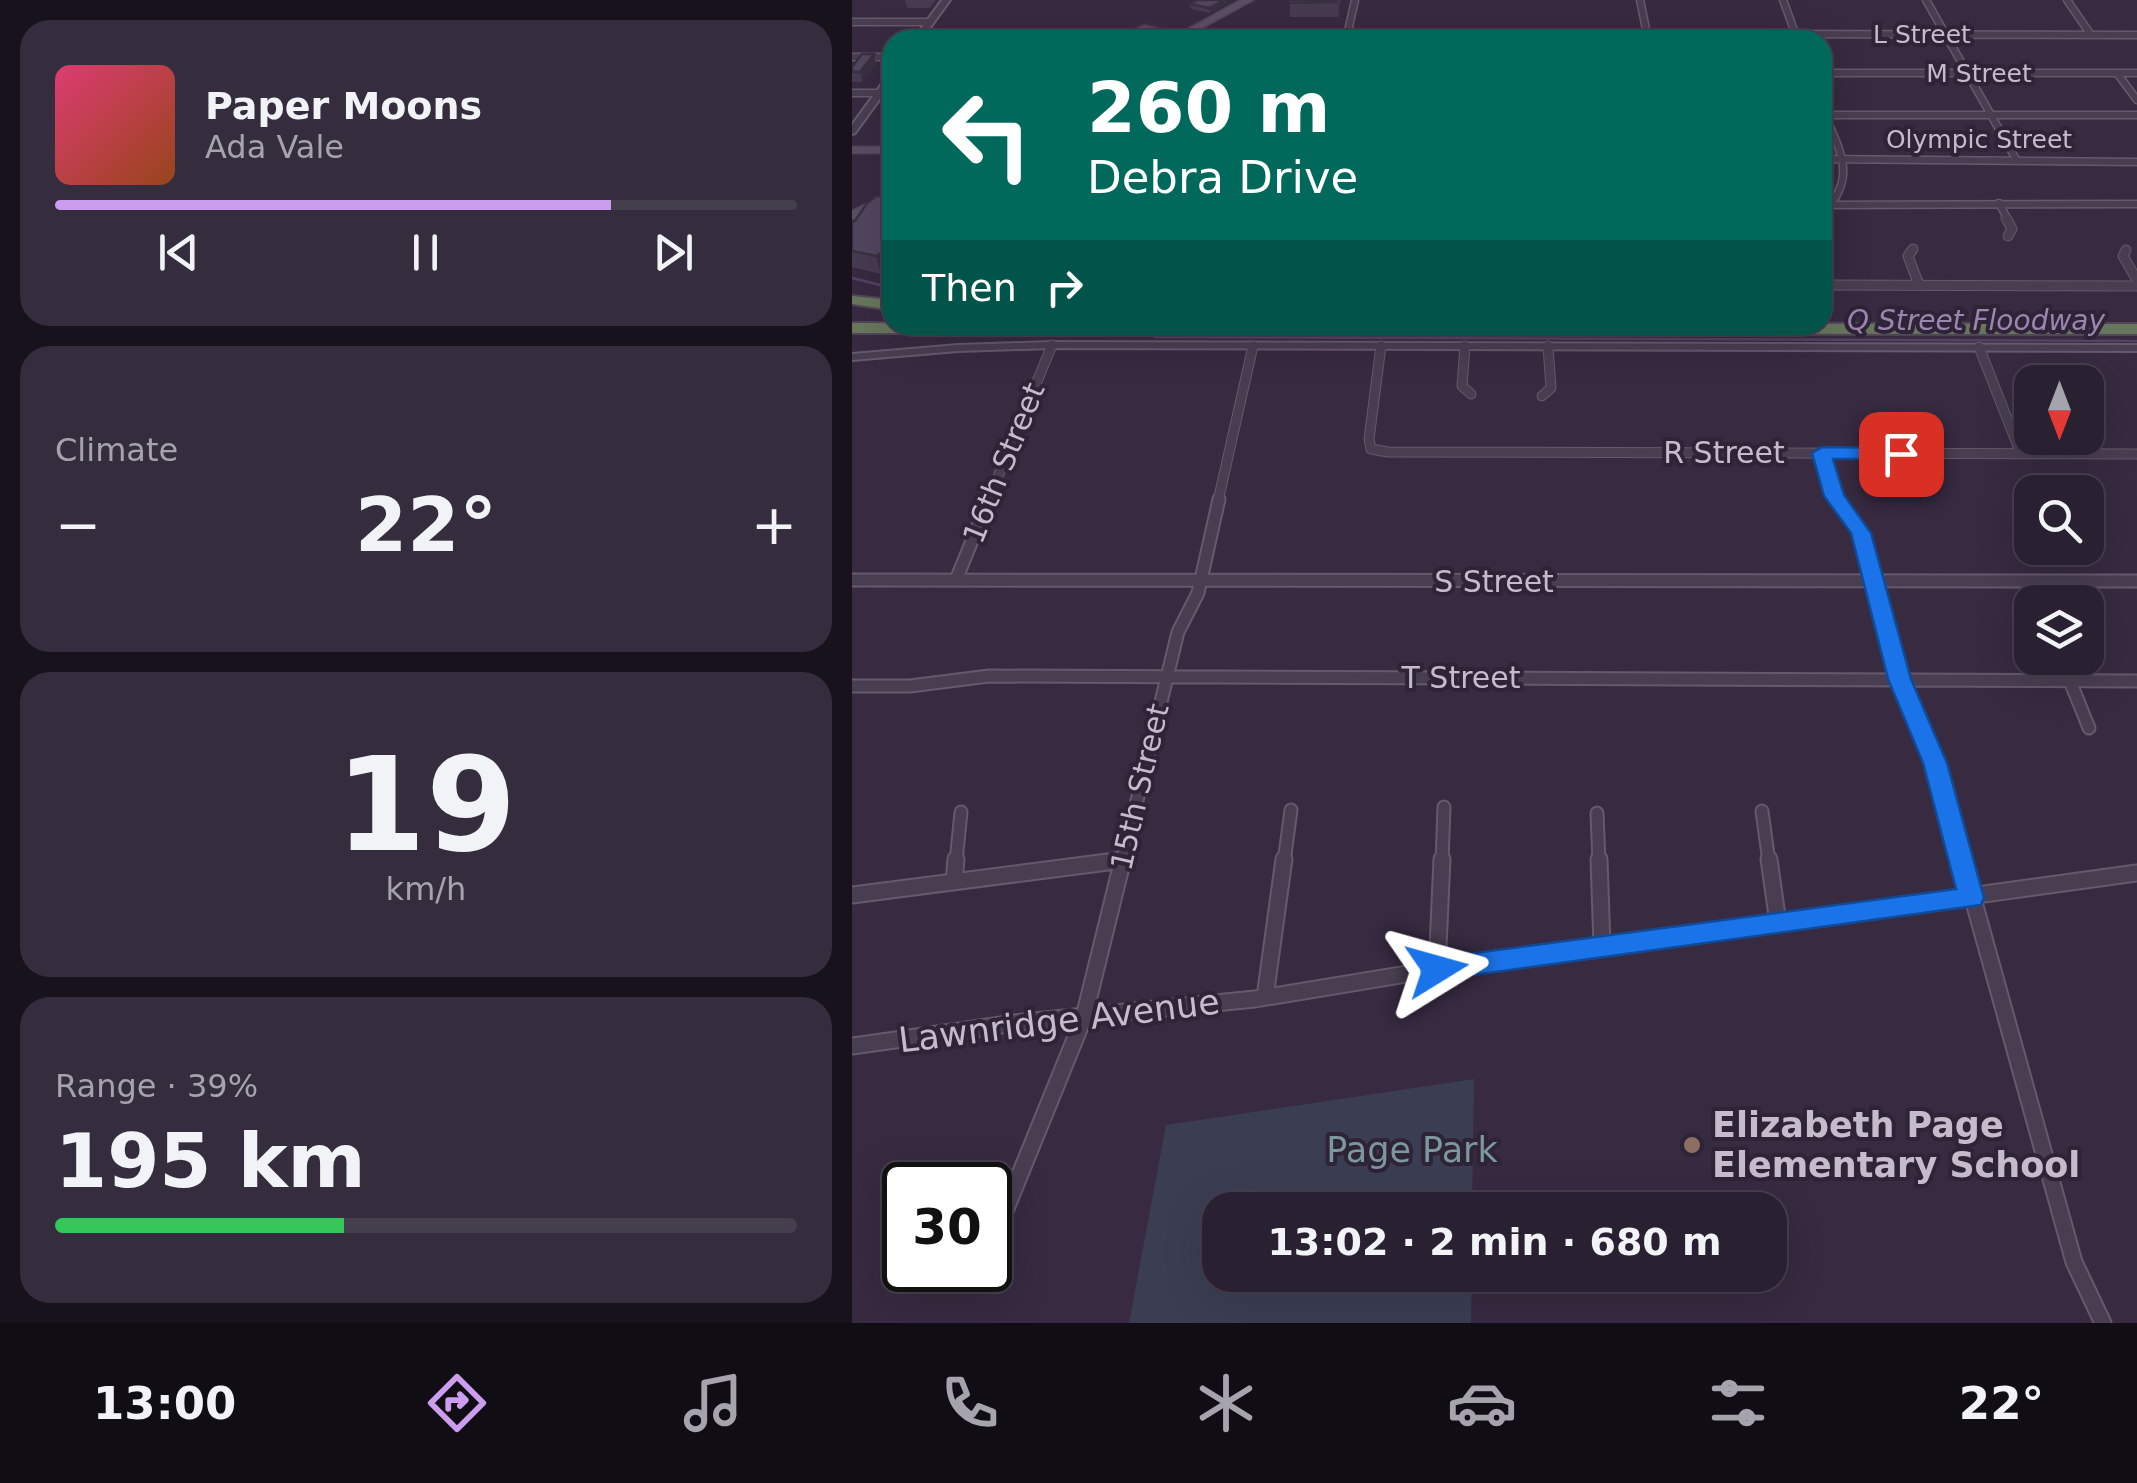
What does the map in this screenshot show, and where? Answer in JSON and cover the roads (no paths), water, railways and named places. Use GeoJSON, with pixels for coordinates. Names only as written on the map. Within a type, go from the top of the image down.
{"type":"FeatureCollection","features":[{"type":"Feature","properties":{"kind":"highway"},"geometry":{"type":"LineString","coordinates":[[852,300],[882,304]]}},
{"type":"Feature","properties":{"kind":"highway"},"geometry":{"type":"LineString","coordinates":[[852,318],[882,319]]}},
{"type":"Feature","properties":{"kind":"highway"},"geometry":{"type":"LineString","coordinates":[[1832,320],[2136,321]]}},
{"type":"Feature","properties":{"kind":"highway"},"geometry":{"type":"LineString","coordinates":[[852,328],[882,329]]}},
{"type":"Feature","properties":{"kind":"highway"},"geometry":{"type":"LineString","coordinates":[[1832,331],[2136,329]]}},
{"type":"Feature","properties":{"kind":"highway"},"geometry":{"type":"LineString","coordinates":[[852,339],[969,335]]}},
{"type":"Feature","properties":{"kind":"highway"},"geometry":{"type":"LineString","coordinates":[[1008,335],[1323,335]]}},
{"type":"Feature","properties":{"kind":"highway"},"geometry":{"type":"LineString","coordinates":[[1040,335],[1052,337]]}},
{"type":"Feature","properties":{"kind":"main road"},"geometry":{"type":"LineString","coordinates":[[1192,30],[1248,0]]}},
{"type":"Feature","properties":{"kind":"main road"},"geometry":{"type":"LineString","coordinates":[[1204,30],[1258,0]]}},
{"type":"Feature","properties":{"kind":"main road"},"geometry":{"type":"LineString","coordinates":[[852,150],[882,150]]}},
{"type":"Feature","properties":{"kind":"main road"},"geometry":{"type":"LineString","coordinates":[[852,216],[882,199]]}},
{"type":"Feature","properties":{"kind":"street"},"geometry":{"type":"LineString","coordinates":[[925,30],[946,0]]}},
{"type":"Feature","properties":{"kind":"street"},"geometry":{"type":"LineString","coordinates":[[1349,30],[1355,0]]}},
{"type":"Feature","properties":{"kind":"street"},"geometry":{"type":"LineString","coordinates":[[1640,0],[1646,30]]}},
{"type":"Feature","properties":{"kind":"street"},"geometry":{"type":"LineString","coordinates":[[1783,0],[1794,30]]}},
{"type":"Feature","properties":{"kind":"street"},"geometry":{"type":"LineString","coordinates":[[1926,0],[2017,161]]}},
{"type":"Feature","properties":{"kind":"street"},"geometry":{"type":"LineString","coordinates":[[2067,0],[2091,35]]}},
{"type":"Feature","properties":{"kind":"street"},"geometry":{"type":"LineString","coordinates":[[852,22],[930,22]]}},
{"type":"Feature","properties":{"kind":"street","name":"L Street"},"geometry":{"type":"LineString","coordinates":[[1832,36],[2136,35]]}},
{"type":"Feature","properties":{"kind":"street"},"geometry":{"type":"LineString","coordinates":[[852,57],[882,57]]}},
{"type":"Feature","properties":{"kind":"street","name":"M Street"},"geometry":{"type":"LineString","coordinates":[[1832,72],[2136,73]]}},
{"type":"Feature","properties":{"kind":"street"},"geometry":{"type":"LineString","coordinates":[[2118,73],[2136,100]]}},
{"type":"Feature","properties":{"kind":"street"},"geometry":{"type":"LineString","coordinates":[[852,131],[882,89]]}},
{"type":"Feature","properties":{"kind":"street"},"geometry":{"type":"LineString","coordinates":[[852,93],[879,93]]}},
{"type":"Feature","properties":{"kind":"street"},"geometry":{"type":"LineString","coordinates":[[1832,112],[2136,115]]}},
{"type":"Feature","properties":{"kind":"street"},"geometry":{"type":"LineString","coordinates":[[1832,135],[1848,176],[1841,196],[1832,202]]}},
{"type":"Feature","properties":{"kind":"street","name":"Olympic Street"},"geometry":{"type":"LineString","coordinates":[[1832,160],[2136,162]]}},
{"type":"Feature","properties":{"kind":"street"},"geometry":{"type":"LineString","coordinates":[[1999,204],[2012,229],[2008,236]]}},
{"type":"Feature","properties":{"kind":"street"},"geometry":{"type":"LineString","coordinates":[[1832,206],[2136,204]]}},
{"type":"Feature","properties":{"kind":"street"},"geometry":{"type":"LineString","coordinates":[[1913,249],[1908,256],[1919,285]]}},
{"type":"Feature","properties":{"kind":"street"},"geometry":{"type":"LineString","coordinates":[[1832,285],[2136,283],[2123,256],[2126,250]]}},
{"type":"Feature","properties":{"kind":"street"},"geometry":{"type":"LineString","coordinates":[[854,360],[1052,337],[1252,346],[2136,348]]}},
{"type":"Feature","properties":{"kind":"street","name":"16th Street"},"geometry":{"type":"LineString","coordinates":[[956,580],[1052,337]]}},
{"type":"Feature","properties":{"kind":"street","name":"15th Street"},"geometry":{"type":"LineString","coordinates":[[1012,1193],[1084,1017],[1178,632],[1201,581],[1252,346]]}},
{"type":"Feature","properties":{"kind":"street","name":"R Street"},"geometry":{"type":"LineString","coordinates":[[1381,346],[1369,439],[1371,449],[1388,452],[2014,454]]}},
{"type":"Feature","properties":{"kind":"street"},"geometry":{"type":"LineString","coordinates":[[1465,346],[1462,386],[1471,394]]}},
{"type":"Feature","properties":{"kind":"street"},"geometry":{"type":"LineString","coordinates":[[1542,396],[1551,388],[1548,346]]}},
{"type":"Feature","properties":{"kind":"street"},"geometry":{"type":"LineString","coordinates":[[1978,347],[2014,435]]}},
{"type":"Feature","properties":{"kind":"street"},"geometry":{"type":"LineString","coordinates":[[1822,453],[1834,496],[1861,533],[1900,679],[1935,763],[2074,1262],[2103,1323]]}},
{"type":"Feature","properties":{"kind":"street","name":"R Street"},"geometry":{"type":"LineString","coordinates":[[2104,454],[2136,454]]}},
{"type":"Feature","properties":{"kind":"street","name":"S Street"},"geometry":{"type":"LineString","coordinates":[[852,580],[2136,582]]}},
{"type":"Feature","properties":{"kind":"street","name":"T Street"},"geometry":{"type":"LineString","coordinates":[[852,686],[928,685],[989,676],[2136,681]]}},
{"type":"Feature","properties":{"kind":"street"},"geometry":{"type":"LineString","coordinates":[[2070,681],[2089,728]]}},
{"type":"Feature","properties":{"kind":"street"},"geometry":{"type":"LineString","coordinates":[[1437,969],[1444,807]]}},
{"type":"Feature","properties":{"kind":"street"},"geometry":{"type":"LineString","coordinates":[[1265,997],[1291,810]]}},
{"type":"Feature","properties":{"kind":"street"},"geometry":{"type":"LineString","coordinates":[[1762,811],[1778,922]]}},
{"type":"Feature","properties":{"kind":"street"},"geometry":{"type":"LineString","coordinates":[[954,881],[961,812]]}},
{"type":"Feature","properties":{"kind":"street"},"geometry":{"type":"LineString","coordinates":[[1597,812],[1602,946]]}},
{"type":"Feature","properties":{"kind":"street"},"geometry":{"type":"LineString","coordinates":[[852,894],[1123,860]]}},
{"type":"Feature","properties":{"kind":"street","name":"Lawnridge Avenue"},"geometry":{"type":"LineString","coordinates":[[852,1046],[1265,997],[1437,969],[2136,873]]}},
{"type":"Feature","properties":{"kind":"waterway","name":"Q Street Floodway"},"geometry":{"type":"LineString","coordinates":[[852,278],[882,286]]}},
{"type":"Feature","properties":{"kind":"waterway","name":"Q Street Floodway"},"geometry":{"type":"LineString","coordinates":[[1155,337],[2137,341]]}},
{"type":"Feature","properties":{"kind":"place","name":"Elizabeth Page Elementary School"},"geometry":{"type":"Point","coordinates":[1692,1145]}},
{"type":"Feature","properties":{"kind":"park label","name":"Page Park"},"geometry":{"type":"Point","coordinates":[1412,1150]}}]}
